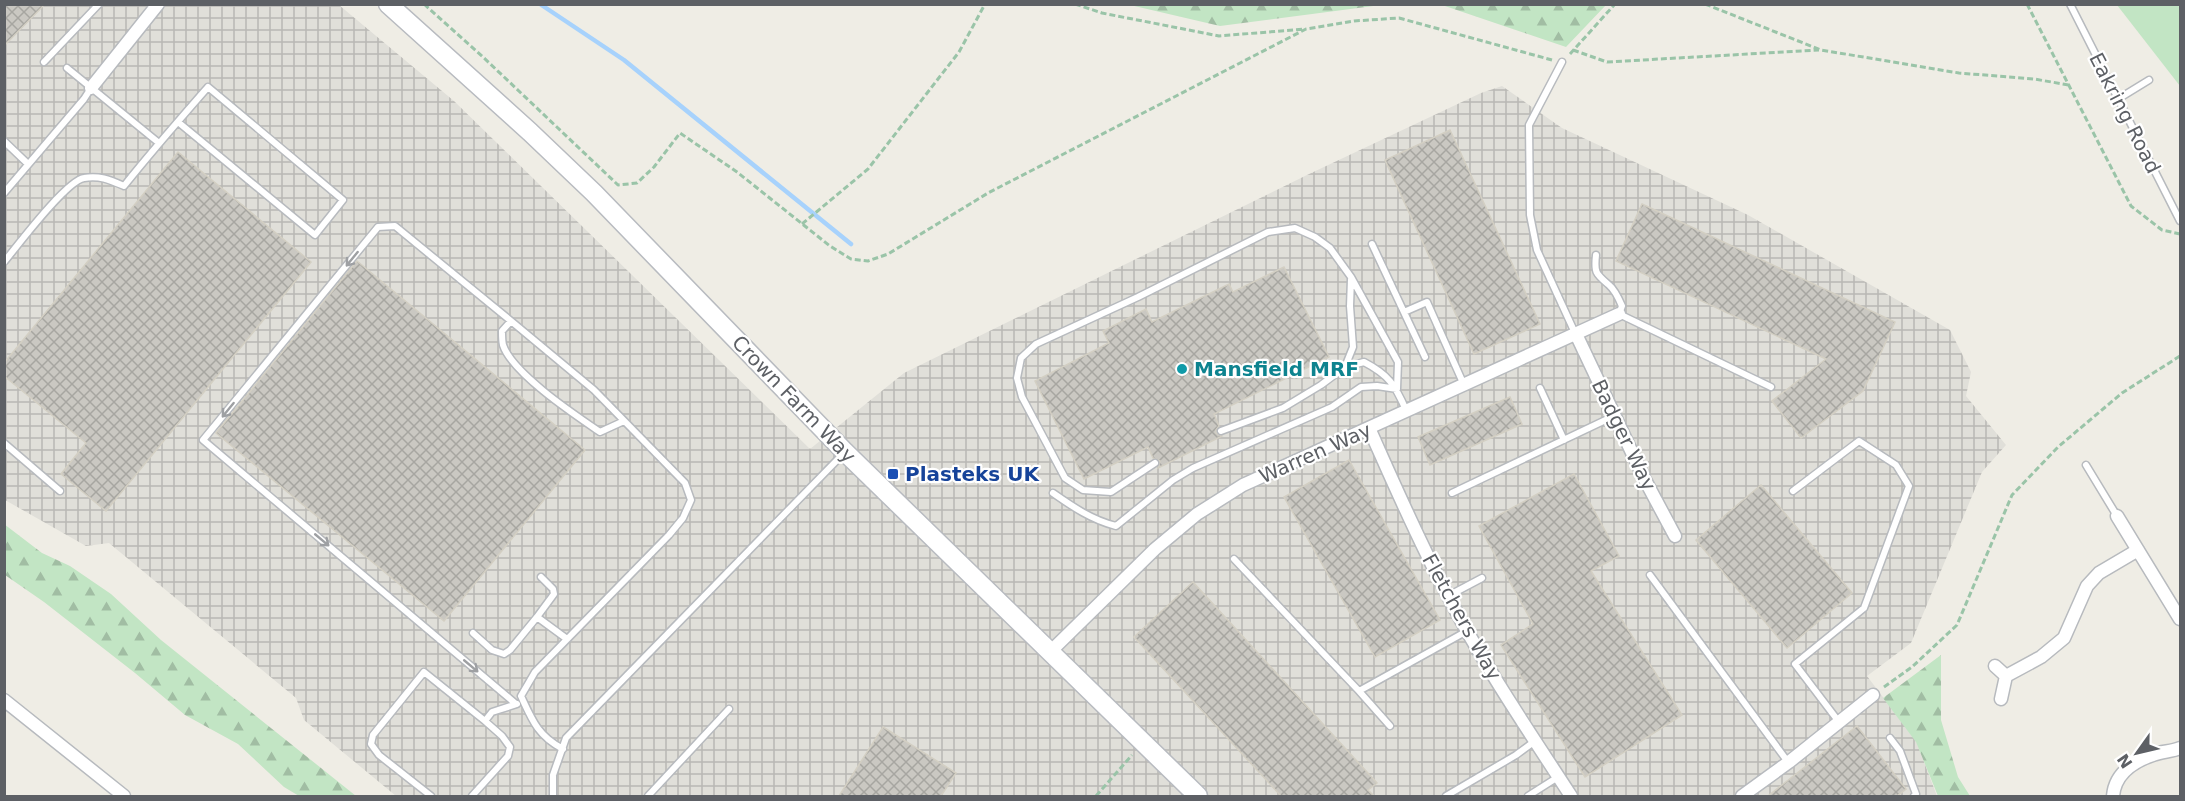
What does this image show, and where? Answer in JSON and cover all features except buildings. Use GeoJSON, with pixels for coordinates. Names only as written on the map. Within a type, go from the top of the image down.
{"type":"FeatureCollection","features":[{"type":"Feature","properties":{"kind":"street"},"geometry":{"type":"LineString","coordinates":[[91,88],[158,4]]}},
{"type":"Feature","properties":{"kind":"street","name":"Crown Farm Way"},"geometry":{"type":"LineString","coordinates":[[387,4],[504,108],[594,193],[845,452],[1198,796]]}},
{"type":"Feature","properties":{"kind":"street","name":"Warren Way"},"geometry":{"type":"LineString","coordinates":[[1051,651],[1155,549],[1197,513],[1243,485],[1619,314]]}},
{"type":"Feature","properties":{"kind":"street","name":"Badger Way"},"geometry":{"type":"LineString","coordinates":[[1576,334],[1614,416],[1675,536]]}},
{"type":"Feature","properties":{"kind":"street","name":"Fletchers Way"},"geometry":{"type":"LineString","coordinates":[[1369,428],[1416,534],[1467,631],[1500,687],[1571,796]]}},
{"type":"Feature","properties":{"kind":"street"},"geometry":{"type":"LineString","coordinates":[[2116,516],[2181,619]]}},
{"type":"Feature","properties":{"kind":"street"},"geometry":{"type":"LineString","coordinates":[[2001,699],[2006,676],[2041,657],[2064,638],[2087,586],[2099,573],[2138,549]]}},
{"type":"Feature","properties":{"kind":"street"},"geometry":{"type":"LineString","coordinates":[[1995,666],[2006,676]]}},
{"type":"Feature","properties":{"kind":"street"},"geometry":{"type":"LineString","coordinates":[[1742,796],[1873,695]]}},
{"type":"Feature","properties":{"kind":"street"},"geometry":{"type":"LineString","coordinates":[[4,700],[124,796]]}},
{"type":"Feature","properties":{"kind":"street"},"geometry":{"type":"LineString","coordinates":[[2113,796],[2114,785],[2133,763],[2154,754],[2181,748]]}},
{"type":"Feature","properties":{"kind":"lane"},"geometry":{"type":"LineString","coordinates":[[44,62],[99,4]]}},
{"type":"Feature","properties":{"kind":"lane","name":"Eakring Road"},"geometry":{"type":"LineString","coordinates":[[2070,4],[2181,221]]}},
{"type":"Feature","properties":{"kind":"lane"},"geometry":{"type":"LineString","coordinates":[[1562,63],[1529,125],[1530,215],[1537,250],[1576,334]]}},
{"type":"Feature","properties":{"kind":"lane"},"geometry":{"type":"LineString","coordinates":[[66,68],[159,143]]}},
{"type":"Feature","properties":{"kind":"lane"},"geometry":{"type":"LineString","coordinates":[[2118,99],[2149,80]]}},
{"type":"Feature","properties":{"kind":"lane"},"geometry":{"type":"LineString","coordinates":[[4,262],[62,193],[81,178],[105,177],[124,186],[159,143],[208,87],[344,200],[315,235],[178,122]]}},
{"type":"Feature","properties":{"kind":"lane"},"geometry":{"type":"LineString","coordinates":[[4,193],[91,88]]}},
{"type":"Feature","properties":{"kind":"lane"},"geometry":{"type":"LineString","coordinates":[[4,141],[28,164]]}},
{"type":"Feature","properties":{"kind":"lane"},"geometry":{"type":"LineString","coordinates":[[520,703],[521,696],[535,672],[669,535],[683,518],[691,500],[685,483],[594,390],[395,226],[378,227],[203,440],[520,703],[547,740],[563,749]]}},
{"type":"Feature","properties":{"kind":"lane"},"geometry":{"type":"LineString","coordinates":[[1155,463],[1111,492],[1083,490],[1065,478],[1022,397],[1017,378],[1022,358],[1036,344],[1138,297],[1268,232],[1295,228],[1315,237],[1330,248],[1351,277],[1398,362],[1397,389]]}},
{"type":"Feature","properties":{"kind":"lane"},"geometry":{"type":"LineString","coordinates":[[1372,243],[1425,357]]}},
{"type":"Feature","properties":{"kind":"lane"},"geometry":{"type":"LineString","coordinates":[[1596,255],[1595,267],[1601,279],[1610,285],[1622,306],[1619,314],[1771,387]]}},
{"type":"Feature","properties":{"kind":"lane"},"geometry":{"type":"LineString","coordinates":[[1345,367],[1353,347],[1350,306],[1351,277]]}},
{"type":"Feature","properties":{"kind":"lane"},"geometry":{"type":"LineString","coordinates":[[1404,312],[1427,302],[1464,385]]}},
{"type":"Feature","properties":{"kind":"lane"},"geometry":{"type":"LineString","coordinates":[[511,321],[502,331],[502,345],[514,365],[600,432],[624,421]]}},
{"type":"Feature","properties":{"kind":"lane"},"geometry":{"type":"LineString","coordinates":[[1221,430],[1283,408],[1345,367],[1364,362],[1382,371],[1397,389],[1406,411]]}},
{"type":"Feature","properties":{"kind":"lane"},"geometry":{"type":"LineString","coordinates":[[1053,492],[1102,523],[1116,526],[1173,480],[1193,468],[1332,407],[1361,387],[1377,386],[1397,389]]}},
{"type":"Feature","properties":{"kind":"lane"},"geometry":{"type":"LineString","coordinates":[[1540,388],[1564,440]]}},
{"type":"Feature","properties":{"kind":"lane"},"geometry":{"type":"LineString","coordinates":[[1452,493],[1614,416]]}},
{"type":"Feature","properties":{"kind":"lane"},"geometry":{"type":"LineString","coordinates":[[1793,491],[1859,441],[1896,465],[1909,486],[1864,608],[1795,664],[1839,722]]}},
{"type":"Feature","properties":{"kind":"lane"},"geometry":{"type":"LineString","coordinates":[[4,443],[60,491]]}},
{"type":"Feature","properties":{"kind":"lane"},"geometry":{"type":"LineString","coordinates":[[553,796],[553,775],[566,738],[845,452]]}},
{"type":"Feature","properties":{"kind":"lane"},"geometry":{"type":"LineString","coordinates":[[2086,465],[2116,516]]}},
{"type":"Feature","properties":{"kind":"lane"},"geometry":{"type":"LineString","coordinates":[[1234,559],[1390,726]]}},
{"type":"Feature","properties":{"kind":"lane"},"geometry":{"type":"LineString","coordinates":[[1650,575],[1789,762]]}},
{"type":"Feature","properties":{"kind":"lane"},"geometry":{"type":"LineString","coordinates":[[473,633],[492,650],[504,654],[510,650],[554,594],[553,589],[541,577]]}},
{"type":"Feature","properties":{"kind":"lane"},"geometry":{"type":"LineString","coordinates":[[1448,596],[1482,578]]}},
{"type":"Feature","properties":{"kind":"lane"},"geometry":{"type":"LineString","coordinates":[[537,617],[567,639]]}},
{"type":"Feature","properties":{"kind":"lane"},"geometry":{"type":"LineString","coordinates":[[1359,691],[1467,631]]}},
{"type":"Feature","properties":{"kind":"lane"},"geometry":{"type":"LineString","coordinates":[[431,796],[379,755],[371,744],[373,735],[424,672],[485,721],[502,736],[510,747],[508,756],[472,796]]}},
{"type":"Feature","properties":{"kind":"lane"},"geometry":{"type":"LineString","coordinates":[[485,721],[492,712],[520,703]]}},
{"type":"Feature","properties":{"kind":"lane"},"geometry":{"type":"LineString","coordinates":[[648,796],[729,709]]}},
{"type":"Feature","properties":{"kind":"lane"},"geometry":{"type":"LineString","coordinates":[[1890,738],[1900,751],[1916,795],[1914,796]]}},
{"type":"Feature","properties":{"kind":"lane"},"geometry":{"type":"LineString","coordinates":[[1446,796],[1516,755],[1535,741]]}},
{"type":"Feature","properties":{"kind":"lane"},"geometry":{"type":"LineString","coordinates":[[1528,796],[1558,777]]}},
{"type":"Feature","properties":{"kind":"path"},"geometry":{"type":"LineString","coordinates":[[424,4],[618,185],[637,183],[654,167],[680,134],[737,172],[802,224],[851,259],[868,261],[888,254],[988,193],[1306,29]]}},
{"type":"Feature","properties":{"kind":"path"},"geometry":{"type":"LineString","coordinates":[[802,224],[868,169],[959,52],[985,4]]}},
{"type":"Feature","properties":{"kind":"path"},"geometry":{"type":"LineString","coordinates":[[1075,4],[1102,13],[1219,36],[1399,18],[1562,63],[1615,4]]}},
{"type":"Feature","properties":{"kind":"path"},"geometry":{"type":"LineString","coordinates":[[1705,4],[1821,50],[1959,73],[2034,79],[2069,85]]}},
{"type":"Feature","properties":{"kind":"path"},"geometry":{"type":"LineString","coordinates":[[2027,4],[2131,206],[2162,230],[2181,234]]}},
{"type":"Feature","properties":{"kind":"path"},"geometry":{"type":"LineString","coordinates":[[1573,50],[1607,62],[1821,50]]}},
{"type":"Feature","properties":{"kind":"path"},"geometry":{"type":"LineString","coordinates":[[1873,695],[1912,667],[1957,625],[2012,495],[2058,447],[2122,393],[2181,356]]}},
{"type":"Feature","properties":{"kind":"path"},"geometry":{"type":"LineString","coordinates":[[1096,796],[1143,742]]}},
{"type":"Feature","properties":{"kind":"shaded area"},"geometry":{"type":"Polygon","coordinates":[[[5,4],[339,5],[454,101],[810,449],[904,373],[1307,175],[1481,93],[1502,86],[1562,128],[1748,215],[1950,330],[1971,372],[1966,396],[2006,445],[1982,472],[1911,643],[1867,676],[1916,741],[1937,796],[396,796],[304,720],[296,698],[109,543],[86,546],[5,500],[5,4]]]}},
{"type":"Feature","properties":{"kind":"green space"},"geometry":{"type":"Polygon","coordinates":[[[1606,4],[1566,47],[1442,5],[1606,4]]]}},
{"type":"Feature","properties":{"kind":"green space"},"geometry":{"type":"Polygon","coordinates":[[[1130,5],[1381,5],[1220,26],[1130,5]]]}},
{"type":"Feature","properties":{"kind":"green space"},"geometry":{"type":"Polygon","coordinates":[[[2117,5],[2180,5],[2180,86],[2117,5]]]}},
{"type":"Feature","properties":{"kind":"green space"},"geometry":{"type":"Polygon","coordinates":[[[4,524],[42,553],[70,566],[111,594],[161,640],[356,796],[299,796],[284,787],[238,744],[185,715],[44,602],[5,575],[4,524]]]}},
{"type":"Feature","properties":{"kind":"green space"},"geometry":{"type":"Polygon","coordinates":[[[1941,655],[1941,720],[1958,777],[1970,796],[1938,796],[1916,742],[1883,698],[1941,655]]]}},
{"type":"Feature","properties":{"kind":"waterway"},"geometry":{"type":"LineString","coordinates":[[540,4],[624,60],[851,244]]}},
{"type":"Feature","properties":{"kind":"place","name":"Mansfield MRF"},"geometry":{"type":"Point","coordinates":[1182,369]}},
{"type":"Feature","properties":{"kind":"place","name":"Plasteks UK"},"geometry":{"type":"Point","coordinates":[893,474]}}]}
